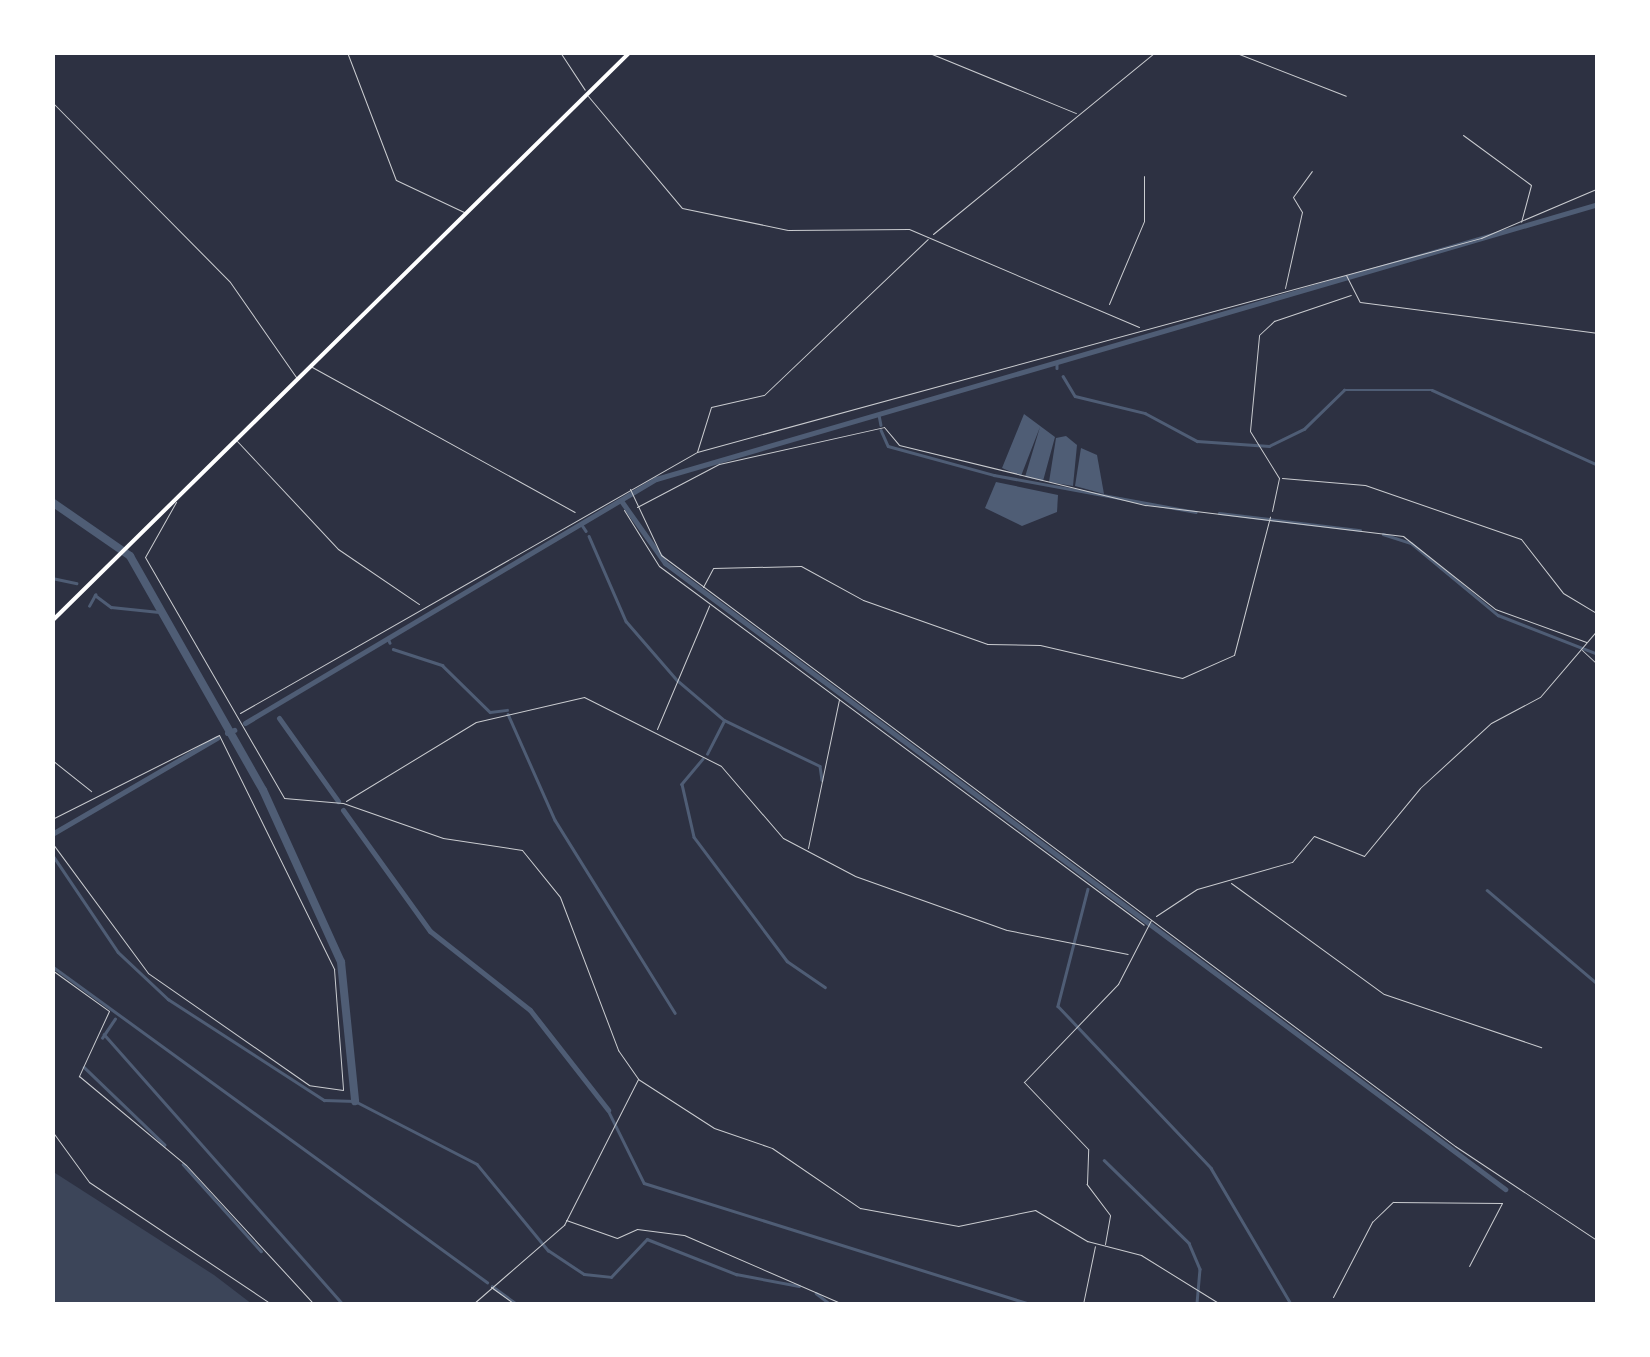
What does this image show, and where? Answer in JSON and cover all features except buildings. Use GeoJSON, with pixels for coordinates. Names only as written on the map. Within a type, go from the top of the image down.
{"type":"FeatureCollection","features":[{"type":"Feature","properties":{"kind":"highway"},"geometry":{"type":"LineString","coordinates":[[52,621],[630,52]]}},
{"type":"Feature","properties":{"kind":"street"},"geometry":{"type":"LineString","coordinates":[[347,52],[396,180],[464,212]]}},
{"type":"Feature","properties":{"kind":"street"},"geometry":{"type":"LineString","coordinates":[[560,52],[588,96],[682,208],[788,230],[931,236],[1108,306],[1142,329]]}},
{"type":"Feature","properties":{"kind":"street"},"geometry":{"type":"LineString","coordinates":[[927,52],[1078,114]]}},
{"type":"Feature","properties":{"kind":"street"},"geometry":{"type":"LineString","coordinates":[[697,452],[712,408],[764,394],[931,236],[1155,52]]}},
{"type":"Feature","properties":{"kind":"street"},"geometry":{"type":"LineString","coordinates":[[1234,52],[1346,96]]}},
{"type":"Feature","properties":{"kind":"street"},"geometry":{"type":"LineString","coordinates":[[52,102],[230,282],[298,380]]}},
{"type":"Feature","properties":{"kind":"street"},"geometry":{"type":"LineString","coordinates":[[1464,135],[1531,185],[1521,225]]}},
{"type":"Feature","properties":{"kind":"street"},"geometry":{"type":"LineString","coordinates":[[1285,291],[1302,212],[1293,197],[1312,170]]}},
{"type":"Feature","properties":{"kind":"street"},"geometry":{"type":"LineString","coordinates":[[1108,306],[1144,221],[1144,176]]}},
{"type":"Feature","properties":{"kind":"street"},"geometry":{"type":"LineString","coordinates":[[239,713],[577,514],[697,452],[1521,225],[1598,188]]}},
{"type":"Feature","properties":{"kind":"street"},"geometry":{"type":"LineString","coordinates":[[1346,274],[1351,293]]}},
{"type":"Feature","properties":{"kind":"street"},"geometry":{"type":"LineString","coordinates":[[702,587],[713,568],[801,566],[863,600],[987,644],[1040,644],[1182,678],[1234,655],[1271,516],[1278,478],[1263,446],[1250,431],[1262,330],[1351,293],[1598,333]]}},
{"type":"Feature","properties":{"kind":"street"},"geometry":{"type":"LineString","coordinates":[[312,368],[421,422],[458,452],[529,479],[577,514]]}},
{"type":"Feature","properties":{"kind":"street"},"geometry":{"type":"LineString","coordinates":[[636,508],[718,464],[884,427],[899,445],[1073,490],[1403,536],[1495,609],[1586,642]]}},
{"type":"Feature","properties":{"kind":"street"},"geometry":{"type":"LineString","coordinates":[[236,439],[338,549],[404,586],[421,607]]}},
{"type":"Feature","properties":{"kind":"street"},"geometry":{"type":"LineString","coordinates":[[1278,478],[1365,485],[1521,539],[1563,593],[1598,614]]}},
{"type":"Feature","properties":{"kind":"street"},"geometry":{"type":"LineString","coordinates":[[629,486],[661,555],[702,587],[1512,1188],[1598,1241]]}},
{"type":"Feature","properties":{"kind":"street"},"geometry":{"type":"LineString","coordinates":[[176,502],[145,557],[239,713],[284,798],[343,803],[443,838],[522,850],[560,897],[618,1050],[638,1079],[872,1212],[958,1226],[1035,1210],[1096,1244],[1203,1286],[1220,1304]]}},
{"type":"Feature","properties":{"kind":"street"},"geometry":{"type":"LineString","coordinates":[[624,510],[659,566],[840,696],[1146,927]]}},
{"type":"Feature","properties":{"kind":"street"},"geometry":{"type":"LineString","coordinates":[[656,732],[711,604]]}},
{"type":"Feature","properties":{"kind":"street"},"geometry":{"type":"LineString","coordinates":[[1103,1247],[1110,1216],[1087,1184],[1088,1149],[1024,1082],[1103,1003],[1128,954],[1153,918],[1196,888],[1292,862],[1314,836],[1364,856],[1420,788],[1491,722],[1540,697],[1598,628]]}},
{"type":"Feature","properties":{"kind":"street"},"geometry":{"type":"LineString","coordinates":[[1583,647],[1598,665]]}},
{"type":"Feature","properties":{"kind":"street"},"geometry":{"type":"LineString","coordinates":[[807,852],[840,696]]}},
{"type":"Feature","properties":{"kind":"street"},"geometry":{"type":"LineString","coordinates":[[343,803],[489,716],[584,697],[721,766],[772,828],[807,852],[931,904],[1078,946],[1128,954]]}},
{"type":"Feature","properties":{"kind":"street"},"geometry":{"type":"LineString","coordinates":[[52,819],[207,735],[221,738],[334,969],[343,1090],[309,1085],[148,973],[52,843]]}},
{"type":"Feature","properties":{"kind":"street"},"geometry":{"type":"LineString","coordinates":[[52,760],[66,762],[92,794]]}},
{"type":"Feature","properties":{"kind":"street"},"geometry":{"type":"LineString","coordinates":[[1228,880],[1384,994],[1541,1048]]}},
{"type":"Feature","properties":{"kind":"street"},"geometry":{"type":"LineString","coordinates":[[52,970],[109,1011],[79,1076],[186,1165],[314,1304]]}},
{"type":"Feature","properties":{"kind":"street"},"geometry":{"type":"LineString","coordinates":[[473,1304],[488,1285],[554,1237],[566,1220],[612,1117],[638,1079]]}},
{"type":"Feature","properties":{"kind":"street"},"geometry":{"type":"LineString","coordinates":[[52,1131],[88,1182],[271,1304]]}},
{"type":"Feature","properties":{"kind":"street"},"geometry":{"type":"LineString","coordinates":[[1332,1298],[1372,1222],[1393,1202],[1502,1202],[1469,1266]]}},
{"type":"Feature","properties":{"kind":"street"},"geometry":{"type":"LineString","coordinates":[[566,1220],[617,1238],[637,1230],[684,1234],[843,1304]]}},
{"type":"Feature","properties":{"kind":"street"},"geometry":{"type":"LineString","coordinates":[[1083,1304],[1083,1271],[1096,1244]]}},
{"type":"Feature","properties":{"kind":"street"},"geometry":{"type":"LineString","coordinates":[[488,1285],[514,1304]]}},
{"type":"Feature","properties":{"kind":"shaded area"},"geometry":{"type":"Polygon","coordinates":[[[1024,414],[1055,437],[1043,481],[1025,477],[1040,427],[1021,476],[1002,468],[1024,414]]]}},
{"type":"Feature","properties":{"kind":"shaded area"},"geometry":{"type":"Polygon","coordinates":[[[1066,436],[1077,445],[1073,486],[1049,482],[1056,438],[1066,436]]]}},
{"type":"Feature","properties":{"kind":"shaded area"},"geometry":{"type":"Polygon","coordinates":[[[1081,448],[1097,455],[1104,494],[1075,486],[1081,448]]]}},
{"type":"Feature","properties":{"kind":"shaded area"},"geometry":{"type":"Polygon","coordinates":[[[996,482],[1058,495],[1057,512],[1022,526],[985,508],[996,482]]]}},
{"type":"Feature","properties":{"kind":"shaded area"},"geometry":{"type":"Polygon","coordinates":[[[52,1171],[214,1275],[252,1304],[53,1304],[52,1171]]]}},
{"type":"Feature","properties":{"kind":"waterway"},"geometry":{"type":"LineString","coordinates":[[245,723],[656,479],[1598,204]]}},
{"type":"Feature","properties":{"kind":"waterway"},"geometry":{"type":"LineString","coordinates":[[1057,362],[1057,368]]}},
{"type":"Feature","properties":{"kind":"waterway"},"geometry":{"type":"LineString","coordinates":[[1063,376],[1075,396],[1145,413],[1197,441],[1269,446],[1304,429],[1344,390],[1432,390],[1598,465]]}},
{"type":"Feature","properties":{"kind":"waterway"},"geometry":{"type":"LineString","coordinates":[[879,415],[881,425]]}},
{"type":"Feature","properties":{"kind":"waterway"},"geometry":{"type":"LineString","coordinates":[[881,430],[888,446],[994,475],[1196,512]]}},
{"type":"Feature","properties":{"kind":"waterway"},"geometry":{"type":"LineString","coordinates":[[52,502],[130,556],[263,790],[341,962],[355,1101]]}},
{"type":"Feature","properties":{"kind":"waterway"},"geometry":{"type":"LineString","coordinates":[[622,502],[665,563],[1505,1189]]}},
{"type":"Feature","properties":{"kind":"waterway"},"geometry":{"type":"LineString","coordinates":[[1219,513],[1360,530]]}},
{"type":"Feature","properties":{"kind":"waterway"},"geometry":{"type":"LineString","coordinates":[[582,525],[586,531]]}},
{"type":"Feature","properties":{"kind":"waterway"},"geometry":{"type":"LineString","coordinates":[[1383,534],[1411,543],[1498,615],[1598,654]]}},
{"type":"Feature","properties":{"kind":"waterway"},"geometry":{"type":"LineString","coordinates":[[589,536],[626,621],[677,680],[724,720],[820,766],[822,780]]}},
{"type":"Feature","properties":{"kind":"waterway"},"geometry":{"type":"LineString","coordinates":[[52,578],[76,583]]}},
{"type":"Feature","properties":{"kind":"waterway"},"geometry":{"type":"LineString","coordinates":[[89,606],[95,595],[111,607],[159,612]]}},
{"type":"Feature","properties":{"kind":"waterway"},"geometry":{"type":"LineString","coordinates":[[388,638],[390,643]]}},
{"type":"Feature","properties":{"kind":"waterway"},"geometry":{"type":"LineString","coordinates":[[393,649],[442,665],[490,712],[507,710]]}},
{"type":"Feature","properties":{"kind":"waterway"},"geometry":{"type":"LineString","coordinates":[[508,714],[555,820],[675,1013]]}},
{"type":"Feature","properties":{"kind":"waterway"},"geometry":{"type":"LineString","coordinates":[[279,718],[338,801]]}},
{"type":"Feature","properties":{"kind":"waterway"},"geometry":{"type":"LineString","coordinates":[[707,754],[724,721]]}},
{"type":"Feature","properties":{"kind":"waterway"},"geometry":{"type":"LineString","coordinates":[[227,733],[234,730]]}},
{"type":"Feature","properties":{"kind":"waterway"},"geometry":{"type":"LineString","coordinates":[[52,834],[217,738]]}},
{"type":"Feature","properties":{"kind":"waterway"},"geometry":{"type":"LineString","coordinates":[[703,759],[682,784],[694,837],[787,961],[825,987]]}},
{"type":"Feature","properties":{"kind":"waterway"},"geometry":{"type":"LineString","coordinates":[[343,810],[430,931],[530,1010],[608,1110]]}},
{"type":"Feature","properties":{"kind":"waterway"},"geometry":{"type":"LineString","coordinates":[[52,854],[118,952],[168,999],[324,1100],[355,1101],[477,1164],[548,1250],[584,1274],[611,1277],[647,1239],[736,1274],[799,1286]]}},
{"type":"Feature","properties":{"kind":"waterway"},"geometry":{"type":"LineString","coordinates":[[1088,889],[1058,1006],[1211,1168],[1291,1304]]}},
{"type":"Feature","properties":{"kind":"waterway"},"geometry":{"type":"LineString","coordinates":[[1487,890],[1598,984]]}},
{"type":"Feature","properties":{"kind":"waterway"},"geometry":{"type":"LineString","coordinates":[[52,966],[487,1282]]}},
{"type":"Feature","properties":{"kind":"waterway"},"geometry":{"type":"LineString","coordinates":[[102,1038],[115,1019]]}},
{"type":"Feature","properties":{"kind":"waterway"},"geometry":{"type":"LineString","coordinates":[[104,1034],[343,1304]]}},
{"type":"Feature","properties":{"kind":"waterway"},"geometry":{"type":"LineString","coordinates":[[84,1067],[165,1145]]}},
{"type":"Feature","properties":{"kind":"waterway"},"geometry":{"type":"LineString","coordinates":[[608,1110],[644,1183],[1031,1304]]}},
{"type":"Feature","properties":{"kind":"waterway"},"geometry":{"type":"LineString","coordinates":[[1104,1160],[1189,1243],[1200,1269],[1197,1304]]}},
{"type":"Feature","properties":{"kind":"waterway"},"geometry":{"type":"LineString","coordinates":[[183,1164],[261,1251]]}},
{"type":"Feature","properties":{"kind":"waterway"},"geometry":{"type":"LineString","coordinates":[[492,1286],[517,1304]]}},
{"type":"Feature","properties":{"kind":"waterway"},"geometry":{"type":"LineString","coordinates":[[816,1293],[830,1304]]}}]}
